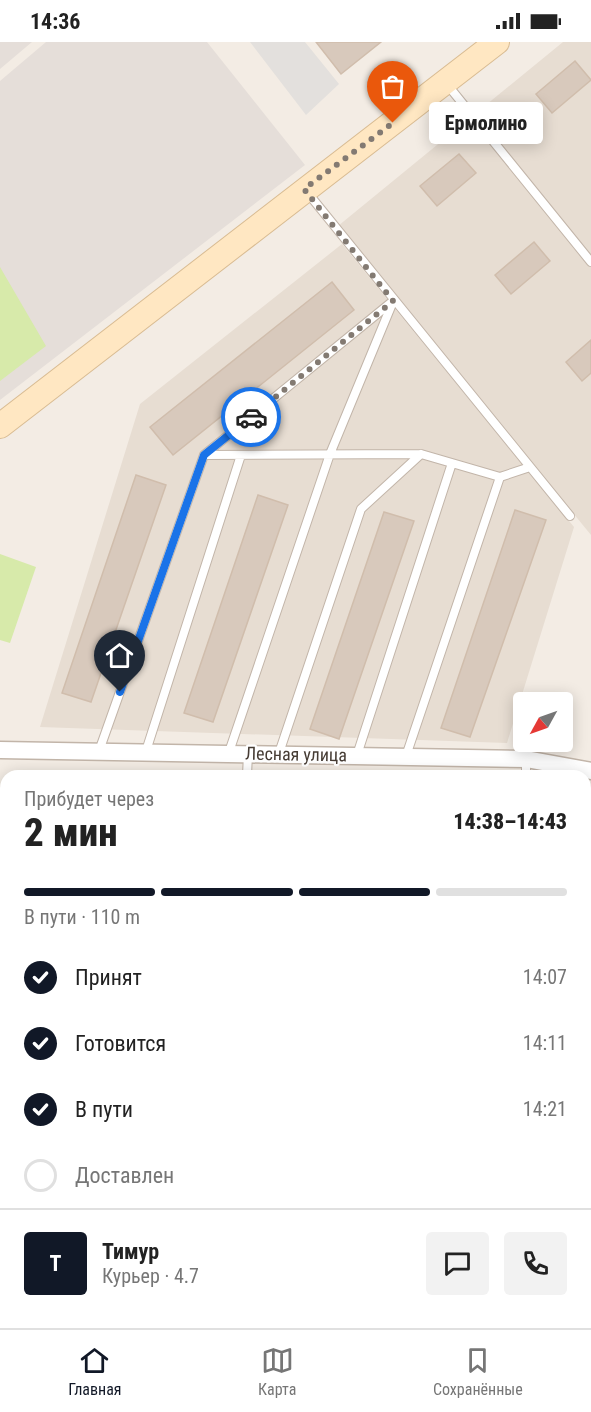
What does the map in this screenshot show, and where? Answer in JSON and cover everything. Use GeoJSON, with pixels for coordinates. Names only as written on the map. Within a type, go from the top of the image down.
{"type":"FeatureCollection","features":[{"type":"Feature","properties":{"kind":"street"},"geometry":{"type":"LineString","coordinates":[[0,426],[497,42]]}},
{"type":"Feature","properties":{"kind":"street","name":"Лесная улица"},"geometry":{"type":"LineString","coordinates":[[0,750],[406,756],[575,770]]}},
{"type":"Feature","properties":{"kind":"lane"},"geometry":{"type":"LineString","coordinates":[[446,83],[464,102],[591,262]]}},
{"type":"Feature","properties":{"kind":"lane"},"geometry":{"type":"LineString","coordinates":[[304,189],[570,516]]}},
{"type":"Feature","properties":{"kind":"lane"},"geometry":{"type":"LineString","coordinates":[[229,752],[330,454],[393,301]]}},
{"type":"Feature","properties":{"kind":"lane"},"geometry":{"type":"LineString","coordinates":[[99,751],[204,455],[393,301]]}},
{"type":"Feature","properties":{"kind":"lane"},"geometry":{"type":"LineString","coordinates":[[204,455],[421,454],[500,477],[530,467]]}},
{"type":"Feature","properties":{"kind":"lane"},"geometry":{"type":"LineString","coordinates":[[279,753],[361,509],[421,454]]}},
{"type":"Feature","properties":{"kind":"lane"},"geometry":{"type":"LineString","coordinates":[[146,751],[241,455]]}},
{"type":"Feature","properties":{"kind":"lane"},"geometry":{"type":"LineString","coordinates":[[357,755],[452,463]]}},
{"type":"Feature","properties":{"kind":"lane"},"geometry":{"type":"LineString","coordinates":[[406,756],[500,477]]}},
{"type":"Feature","properties":{"kind":"lane"},"geometry":{"type":"LineString","coordinates":[[247,770],[248,752]]}},
{"type":"Feature","properties":{"kind":"shaded area"},"geometry":{"type":"Polygon","coordinates":[[[0,42],[32,42],[0,69],[0,42]]]}},
{"type":"Feature","properties":{"kind":"shaded area"},"geometry":{"type":"Polygon","coordinates":[[[46,42],[207,42],[305,165],[0,400],[0,81],[46,42]]]}},
{"type":"Feature","properties":{"kind":"shaded area"},"geometry":{"type":"Polygon","coordinates":[[[250,42],[305,42],[339,84],[306,115],[250,42]]]}},
{"type":"Feature","properties":{"kind":"shaded area"},"geometry":{"type":"Polygon","coordinates":[[[563,42],[591,42],[591,535],[338,226],[563,42]]]}},
{"type":"Feature","properties":{"kind":"shaded area"},"geometry":{"type":"Polygon","coordinates":[[[342,244],[574,527],[523,692],[513,692],[513,724],[507,743],[40,727],[140,404],[342,244]]]}},
{"type":"Feature","properties":{"kind":"green space"},"geometry":{"type":"Polygon","coordinates":[[[0,267],[46,346],[0,381],[0,267]]]}},
{"type":"Feature","properties":{"kind":"green space"},"geometry":{"type":"Polygon","coordinates":[[[0,554],[36,567],[10,643],[0,640],[0,554]]]}},
{"type":"Feature","properties":{"kind":"building"},"geometry":{"type":"Polygon","coordinates":[[[316,42],[381,42],[341,74],[316,42]]]}},
{"type":"Feature","properties":{"kind":"building"},"geometry":{"type":"Polygon","coordinates":[[[575,61],[591,80],[552,113],[536,94],[575,61]]]}},
{"type":"Feature","properties":{"kind":"building"},"geometry":{"type":"Polygon","coordinates":[[[459,154],[476,173],[437,206],[420,186],[459,154]]]}},
{"type":"Feature","properties":{"kind":"building"},"geometry":{"type":"Polygon","coordinates":[[[534,242],[550,261],[511,294],[495,275],[534,242]]]}},
{"type":"Feature","properties":{"kind":"building"},"geometry":{"type":"Polygon","coordinates":[[[332,282],[354,310],[173,455],[150,427],[332,282]]]}},
{"type":"Feature","properties":{"kind":"building"},"geometry":{"type":"Polygon","coordinates":[[[591,340],[591,373],[582,381],[566,362],[591,340]]]}},
{"type":"Feature","properties":{"kind":"building"},"geometry":{"type":"Polygon","coordinates":[[[136,475],[166,485],[91,702],[62,693],[136,475]]]}},
{"type":"Feature","properties":{"kind":"building"},"geometry":{"type":"Polygon","coordinates":[[[258,495],[288,505],[213,722],[184,713],[258,495]]]}},
{"type":"Feature","properties":{"kind":"building"},"geometry":{"type":"Polygon","coordinates":[[[515,510],[546,520],[470,737],[441,728],[515,510]]]}},
{"type":"Feature","properties":{"kind":"building"},"geometry":{"type":"Polygon","coordinates":[[[384,512],[414,521],[339,739],[310,729],[384,512]]]}},
{"type":"Feature","properties":{"kind":"way so far"},"geometry":{"type":"LineString","coordinates":[[251,417],[393,301],[304,189],[393,123]]}},
{"type":"Feature","properties":{"kind":"place","name":"Ермолино"},"geometry":{"type":"Point","coordinates":[393,123]}},
{"type":"Feature","properties":{"kind":"route"},"geometry":{"type":"LineString","coordinates":[[120,692],[204,455],[251,417]]}}]}
